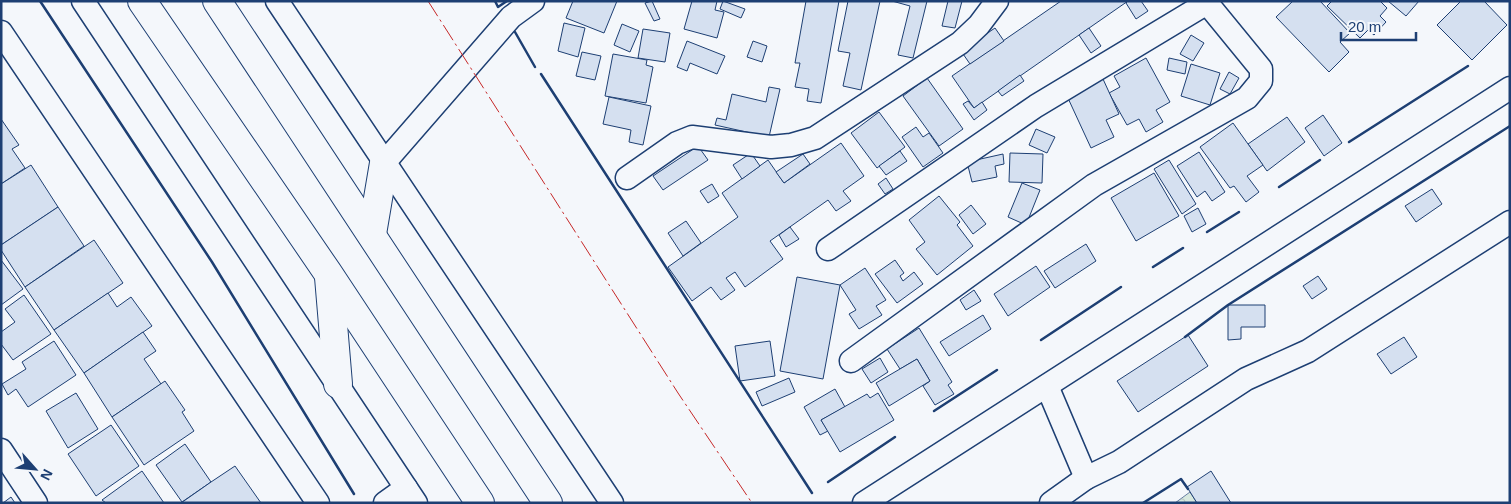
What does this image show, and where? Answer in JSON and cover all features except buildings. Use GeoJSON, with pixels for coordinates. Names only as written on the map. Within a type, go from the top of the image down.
{"type":"FeatureCollection","features":[{"type":"Feature","properties":{"kind":"main road"},"geometry":{"type":"LineString","coordinates":[[142,1],[328,273],[480,503]]}},
{"type":"Feature","properties":{"kind":"main road"},"geometry":{"type":"LineString","coordinates":[[216,1],[372,234],[548,503]]}},
{"type":"Feature","properties":{"kind":"main road"},"geometry":{"type":"LineString","coordinates":[[372,234],[384,163]]}},
{"type":"Feature","properties":{"kind":"main road"},"geometry":{"type":"LineString","coordinates":[[328,273],[338,384]]}},
{"type":"Feature","properties":{"kind":"street"},"geometry":{"type":"LineString","coordinates":[[83,1],[411,496],[385,503]]}},
{"type":"Feature","properties":{"kind":"street"},"geometry":{"type":"LineString","coordinates":[[277,1],[612,503]]}},
{"type":"Feature","properties":{"kind":"street"},"geometry":{"type":"LineString","coordinates":[[384,163],[511,17],[533,1]]}},
{"type":"Feature","properties":{"kind":"street"},"geometry":{"type":"LineString","coordinates":[[627,178],[677,143],[692,137],[771,147],[791,146],[815,138],[960,42],[979,25],[997,1]]}},
{"type":"Feature","properties":{"kind":"street"},"geometry":{"type":"LineString","coordinates":[[828,249],[1036,106],[1206,2],[1262,68],[1261,81],[1247,98],[1094,185],[851,361]]}},
{"type":"Feature","properties":{"kind":"street"},"geometry":{"type":"LineString","coordinates":[[1,32],[318,503]]}},
{"type":"Feature","properties":{"kind":"street"},"geometry":{"type":"LineString","coordinates":[[864,503],[1510,88]]}},
{"type":"Feature","properties":{"kind":"street"},"geometry":{"type":"LineString","coordinates":[[1052,503],[1086,478],[1119,462],[1246,379],[1308,351],[1510,222]]}},
{"type":"Feature","properties":{"kind":"street"},"geometry":{"type":"LineString","coordinates":[[1047,386],[1086,478]]}},
{"type":"Feature","properties":{"kind":"street"},"geometry":{"type":"LineString","coordinates":[[1,450],[36,503]]}},
{"type":"Feature","properties":{"kind":"green space"},"geometry":{"type":"Polygon","coordinates":[[[1190,492],[1197,503],[1175,503],[1190,492]]]}},
{"type":"Feature","properties":{"kind":"wall"},"geometry":{"type":"LineString","coordinates":[[40,1],[212,262],[354,494]]}},
{"type":"Feature","properties":{"kind":"wall"},"geometry":{"type":"LineString","coordinates":[[495,1],[498,7],[507,1]]}},
{"type":"Feature","properties":{"kind":"wall"},"geometry":{"type":"LineString","coordinates":[[515,32],[535,67]]}},
{"type":"Feature","properties":{"kind":"wall"},"geometry":{"type":"LineString","coordinates":[[1349,142],[1468,66]]}},
{"type":"Feature","properties":{"kind":"wall"},"geometry":{"type":"LineString","coordinates":[[541,74],[812,493]]}},
{"type":"Feature","properties":{"kind":"wall"},"geometry":{"type":"LineString","coordinates":[[1185,337],[1228,305],[1510,126]]}},
{"type":"Feature","properties":{"kind":"wall"},"geometry":{"type":"LineString","coordinates":[[1279,187],[1320,160]]}},
{"type":"Feature","properties":{"kind":"wall"},"geometry":{"type":"LineString","coordinates":[[1207,232],[1239,212]]}},
{"type":"Feature","properties":{"kind":"wall"},"geometry":{"type":"LineString","coordinates":[[1153,267],[1183,248]]}},
{"type":"Feature","properties":{"kind":"wall"},"geometry":{"type":"LineString","coordinates":[[1041,340],[1121,287]]}},
{"type":"Feature","properties":{"kind":"wall"},"geometry":{"type":"LineString","coordinates":[[934,411],[997,370]]}},
{"type":"Feature","properties":{"kind":"wall"},"geometry":{"type":"LineString","coordinates":[[828,482],[895,437]]}},
{"type":"Feature","properties":{"kind":"wall"},"geometry":{"type":"LineString","coordinates":[[1143,503],[1181,479],[1188,489]]}},
{"type":"Feature","properties":{"kind":"power"},"geometry":{"type":"LineString","coordinates":[[428,1],[678,393],[752,503]]}}]}
